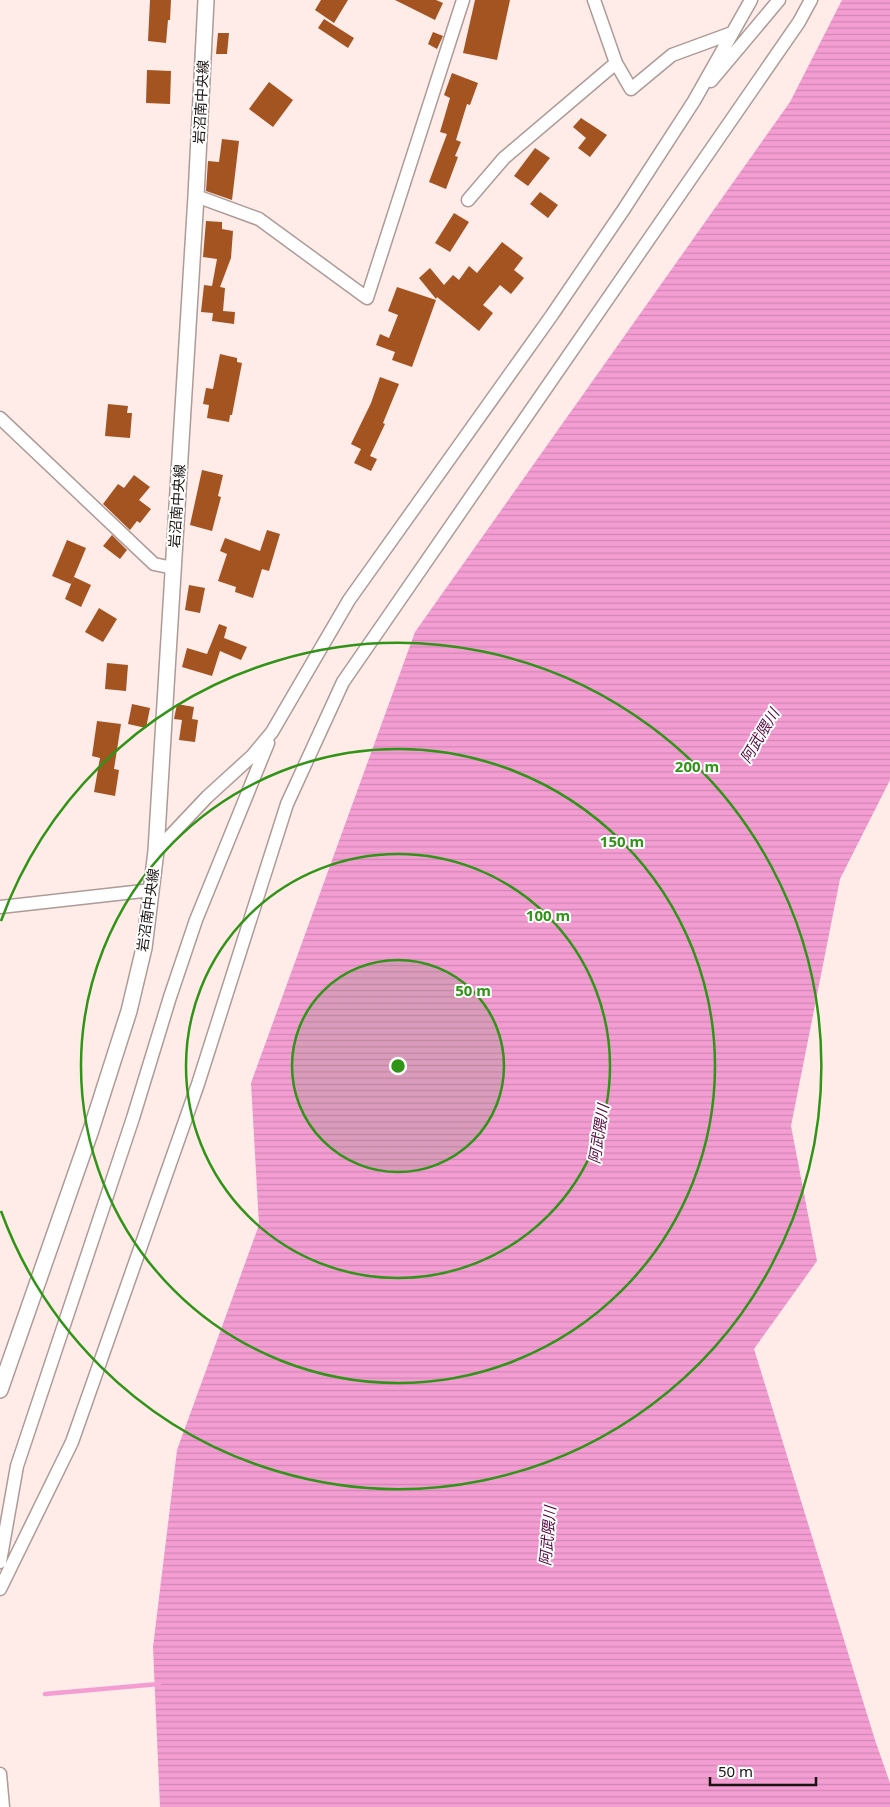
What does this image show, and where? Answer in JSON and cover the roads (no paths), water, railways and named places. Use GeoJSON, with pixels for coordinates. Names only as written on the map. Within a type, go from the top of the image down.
{"type":"FeatureCollection","features":[{"type":"Feature","properties":{"kind":"street","name":"岩沼南中央線"},"geometry":{"type":"LineString","coordinates":[[0,1390],[91,1130],[129,1011],[144,948],[156,851],[196,196],[206,0]]}},
{"type":"Feature","properties":{"kind":"street"},"geometry":{"type":"LineString","coordinates":[[196,196],[259,220],[367,298],[463,0]]}},
{"type":"Feature","properties":{"kind":"street"},"geometry":{"type":"LineString","coordinates":[[594,0],[616,63],[631,89],[672,55],[732,33]]}},
{"type":"Feature","properties":{"kind":"street"},"geometry":{"type":"LineString","coordinates":[[0,1562],[17,1466],[133,1118],[170,997],[196,920],[271,733],[349,600],[557,307],[694,101],[750,0]]}},
{"type":"Feature","properties":{"kind":"street"},"geometry":{"type":"LineString","coordinates":[[694,101],[779,0]]}},
{"type":"Feature","properties":{"kind":"street"},"geometry":{"type":"LineString","coordinates":[[0,1589],[72,1442],[198,1084],[287,804],[343,682],[794,30],[811,0]]}},
{"type":"Feature","properties":{"kind":"street"},"geometry":{"type":"LineString","coordinates":[[468,200],[504,158],[616,63]]}},
{"type":"Feature","properties":{"kind":"street"},"geometry":{"type":"LineString","coordinates":[[0,418],[154,564],[173,568]]}},
{"type":"Feature","properties":{"kind":"street"},"geometry":{"type":"LineString","coordinates":[[156,851],[207,797],[252,756],[271,733]]}},
{"type":"Feature","properties":{"kind":"street"},"geometry":{"type":"LineString","coordinates":[[0,907],[152,890]]}},
{"type":"Feature","properties":{"kind":"street"},"geometry":{"type":"LineString","coordinates":[[0,1774],[2,1807]]}},
{"type":"Feature","properties":{"kind":"water","name":"阿武隈川"},"geometry":{"type":"Polygon","coordinates":[[[842,0],[890,0],[890,780],[840,879],[791,1126],[817,1261],[754,1349],[890,1783],[890,1807],[160,1807],[153,1647],[177,1450],[259,1225],[251,1083],[415,632],[790,102],[842,0]]]}},
{"type":"Feature","properties":{"kind":"waterway"},"geometry":{"type":"LineString","coordinates":[[45,1694],[159,1684]]}}]}
